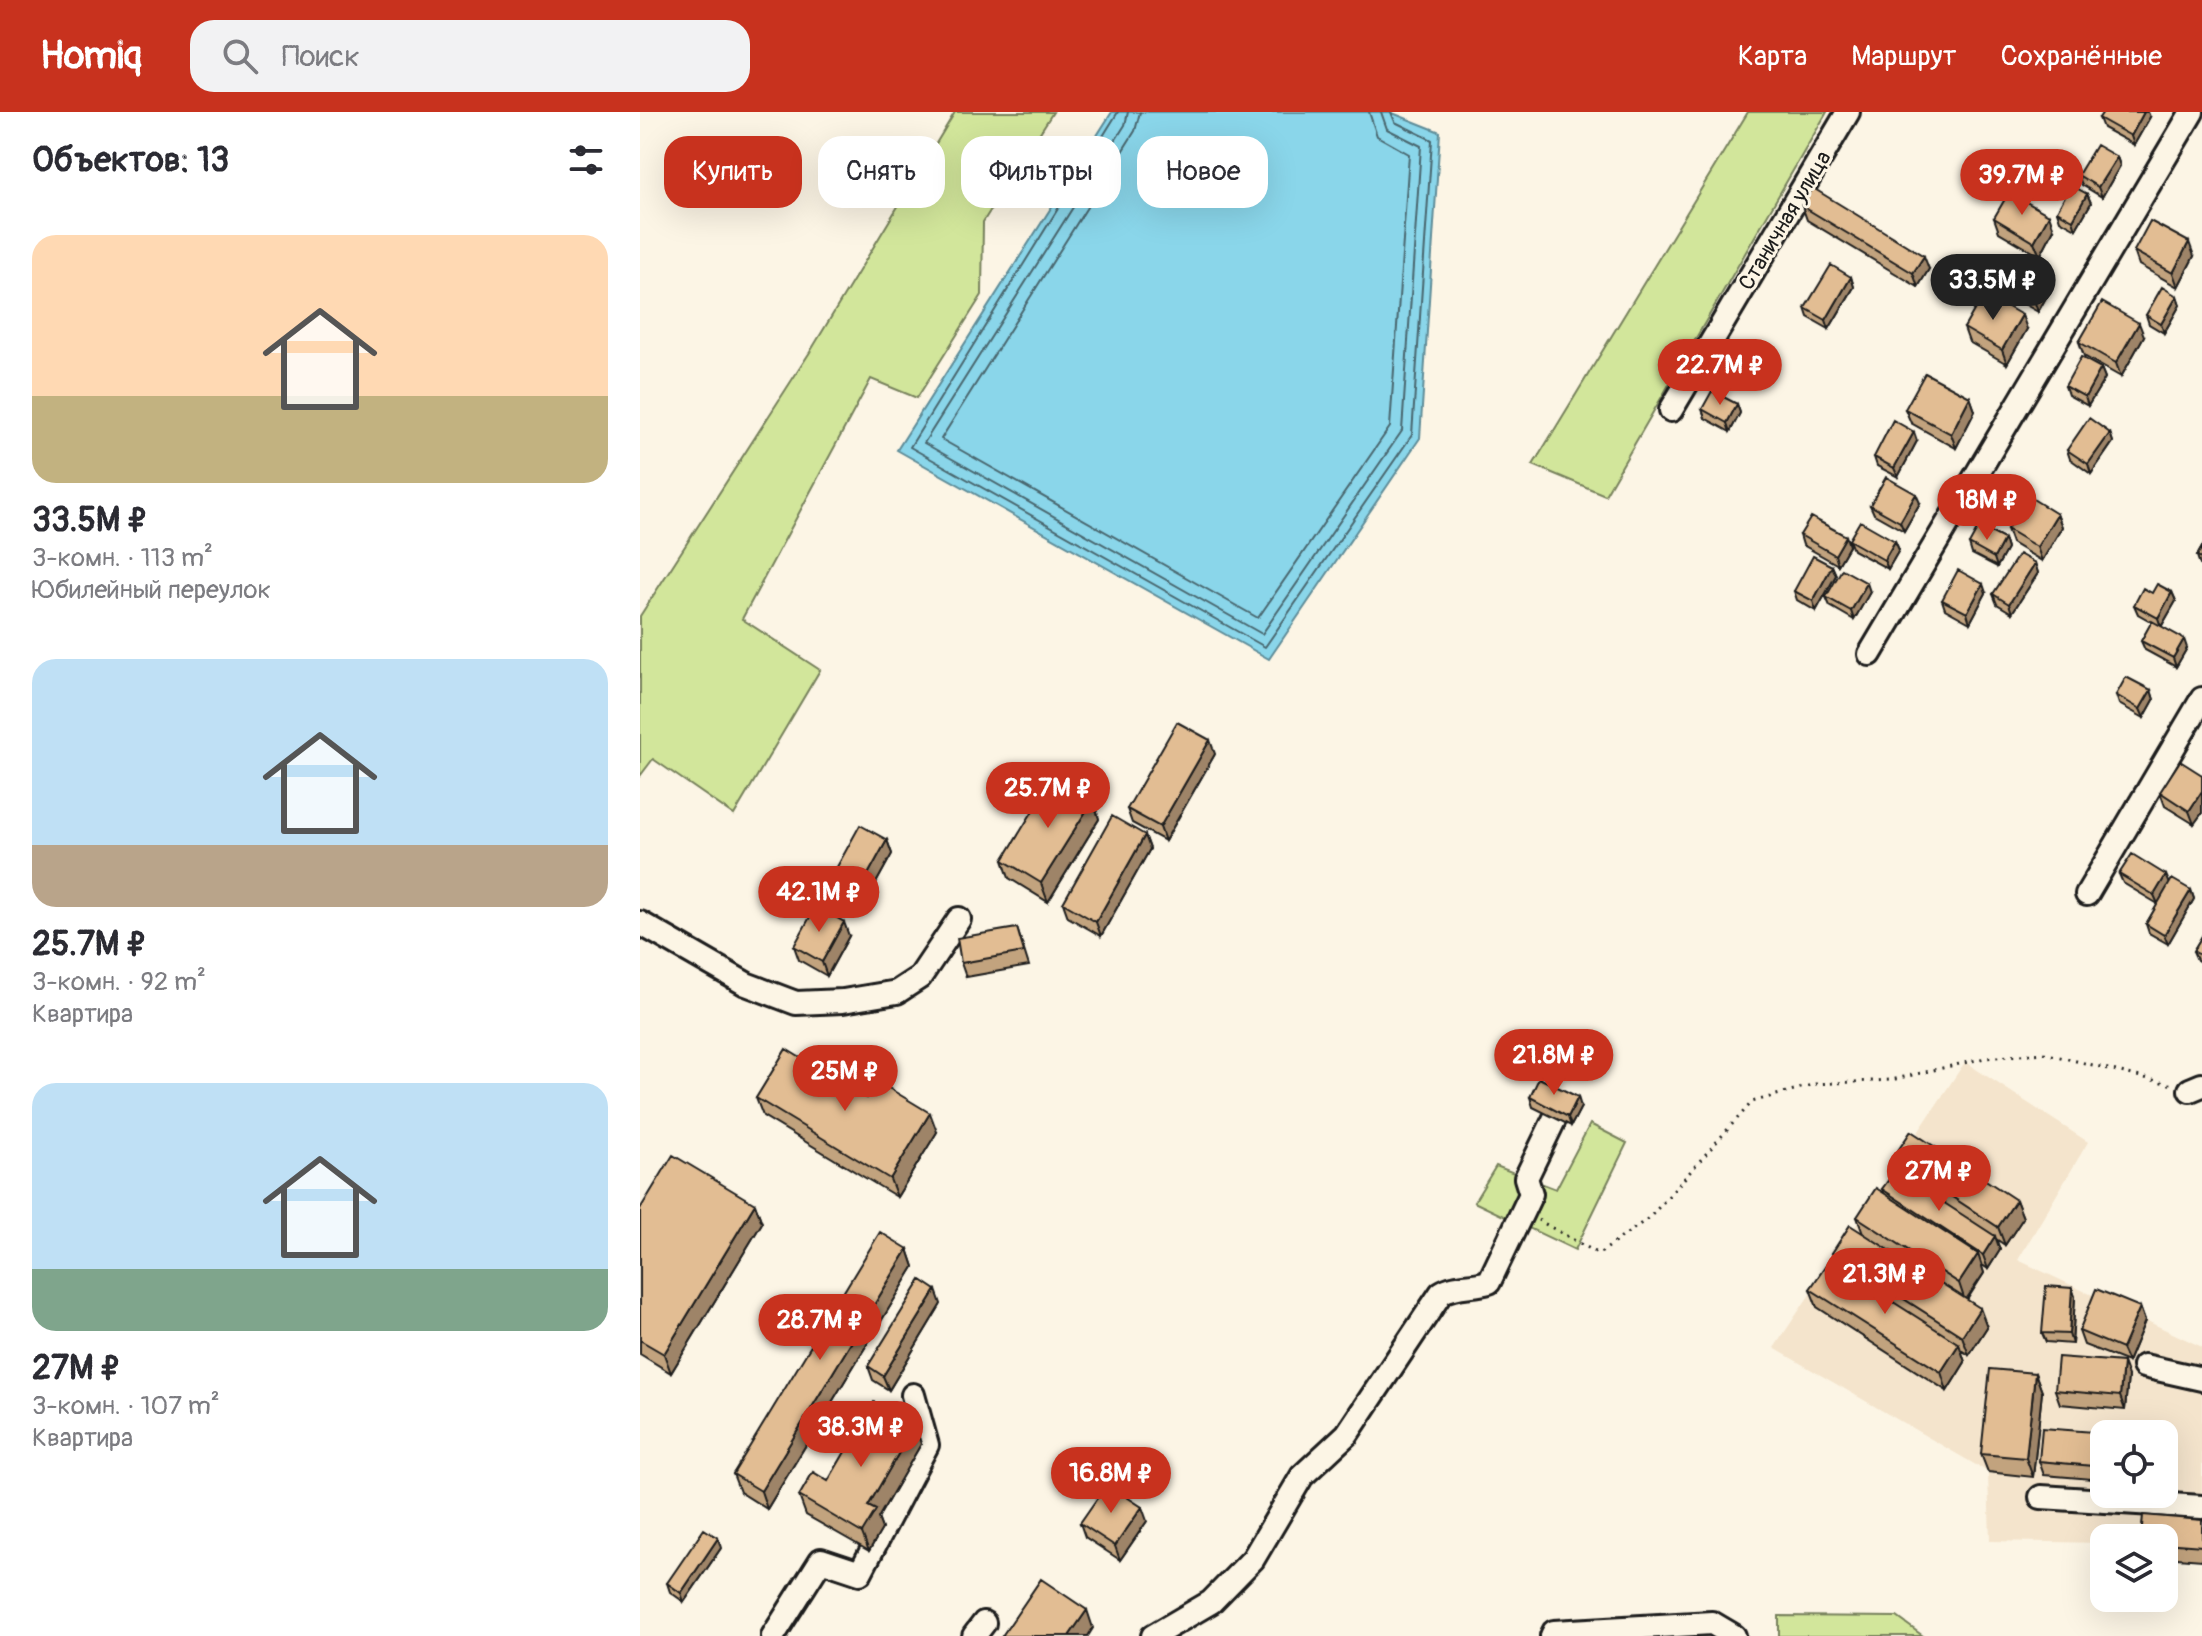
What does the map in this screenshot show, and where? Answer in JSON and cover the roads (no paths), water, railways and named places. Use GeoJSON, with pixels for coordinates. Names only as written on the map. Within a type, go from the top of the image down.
{"type":"FeatureCollection","features":[{"type":"Feature","properties":{"kind":"street","name":"Станичная улица"},"geometry":{"type":"LineString","coordinates":[[1671,410],[1848,112]]}},
{"type":"Feature","properties":{"kind":"street"},"geometry":{"type":"LineString","coordinates":[[1870,654],[2192,112]]}},
{"type":"Feature","properties":{"kind":"street"},"geometry":{"type":"LineString","coordinates":[[2087,894],[2202,699]]}},
{"type":"Feature","properties":{"kind":"street"},"geometry":{"type":"LineString","coordinates":[[640,923],[746,984],[796,1003],[843,1001],[897,992],[920,977],[959,919]]}},
{"type":"Feature","properties":{"kind":"street"},"geometry":{"type":"LineString","coordinates":[[1153,1636],[1211,1602],[1253,1559],[1302,1476],[1347,1434],[1441,1293],[1451,1286],[1471,1288],[1489,1282],[1531,1194],[1526,1178],[1555,1118]]}},
{"type":"Feature","properties":{"kind":"street"},"geometry":{"type":"LineString","coordinates":[[2144,1366],[2202,1379]]}},
{"type":"Feature","properties":{"kind":"street"},"geometry":{"type":"LineString","coordinates":[[773,1636],[821,1560],[860,1573],[927,1445],[913,1395]]}},
{"type":"Feature","properties":{"kind":"street"},"geometry":{"type":"LineString","coordinates":[[2041,1497],[2202,1507]]}},
{"type":"Feature","properties":{"kind":"street"},"geometry":{"type":"LineString","coordinates":[[1552,1636],[1554,1632],[1712,1623],[1734,1636]]}},
{"type":"Feature","properties":{"kind":"water"},"geometry":{"type":"Polygon","coordinates":[[[1112,112],[1390,112],[1440,132],[1420,438],[1269,659],[897,450],[1051,208],[1121,208],[1121,136],[1097,136],[1112,112]]]}}]}
